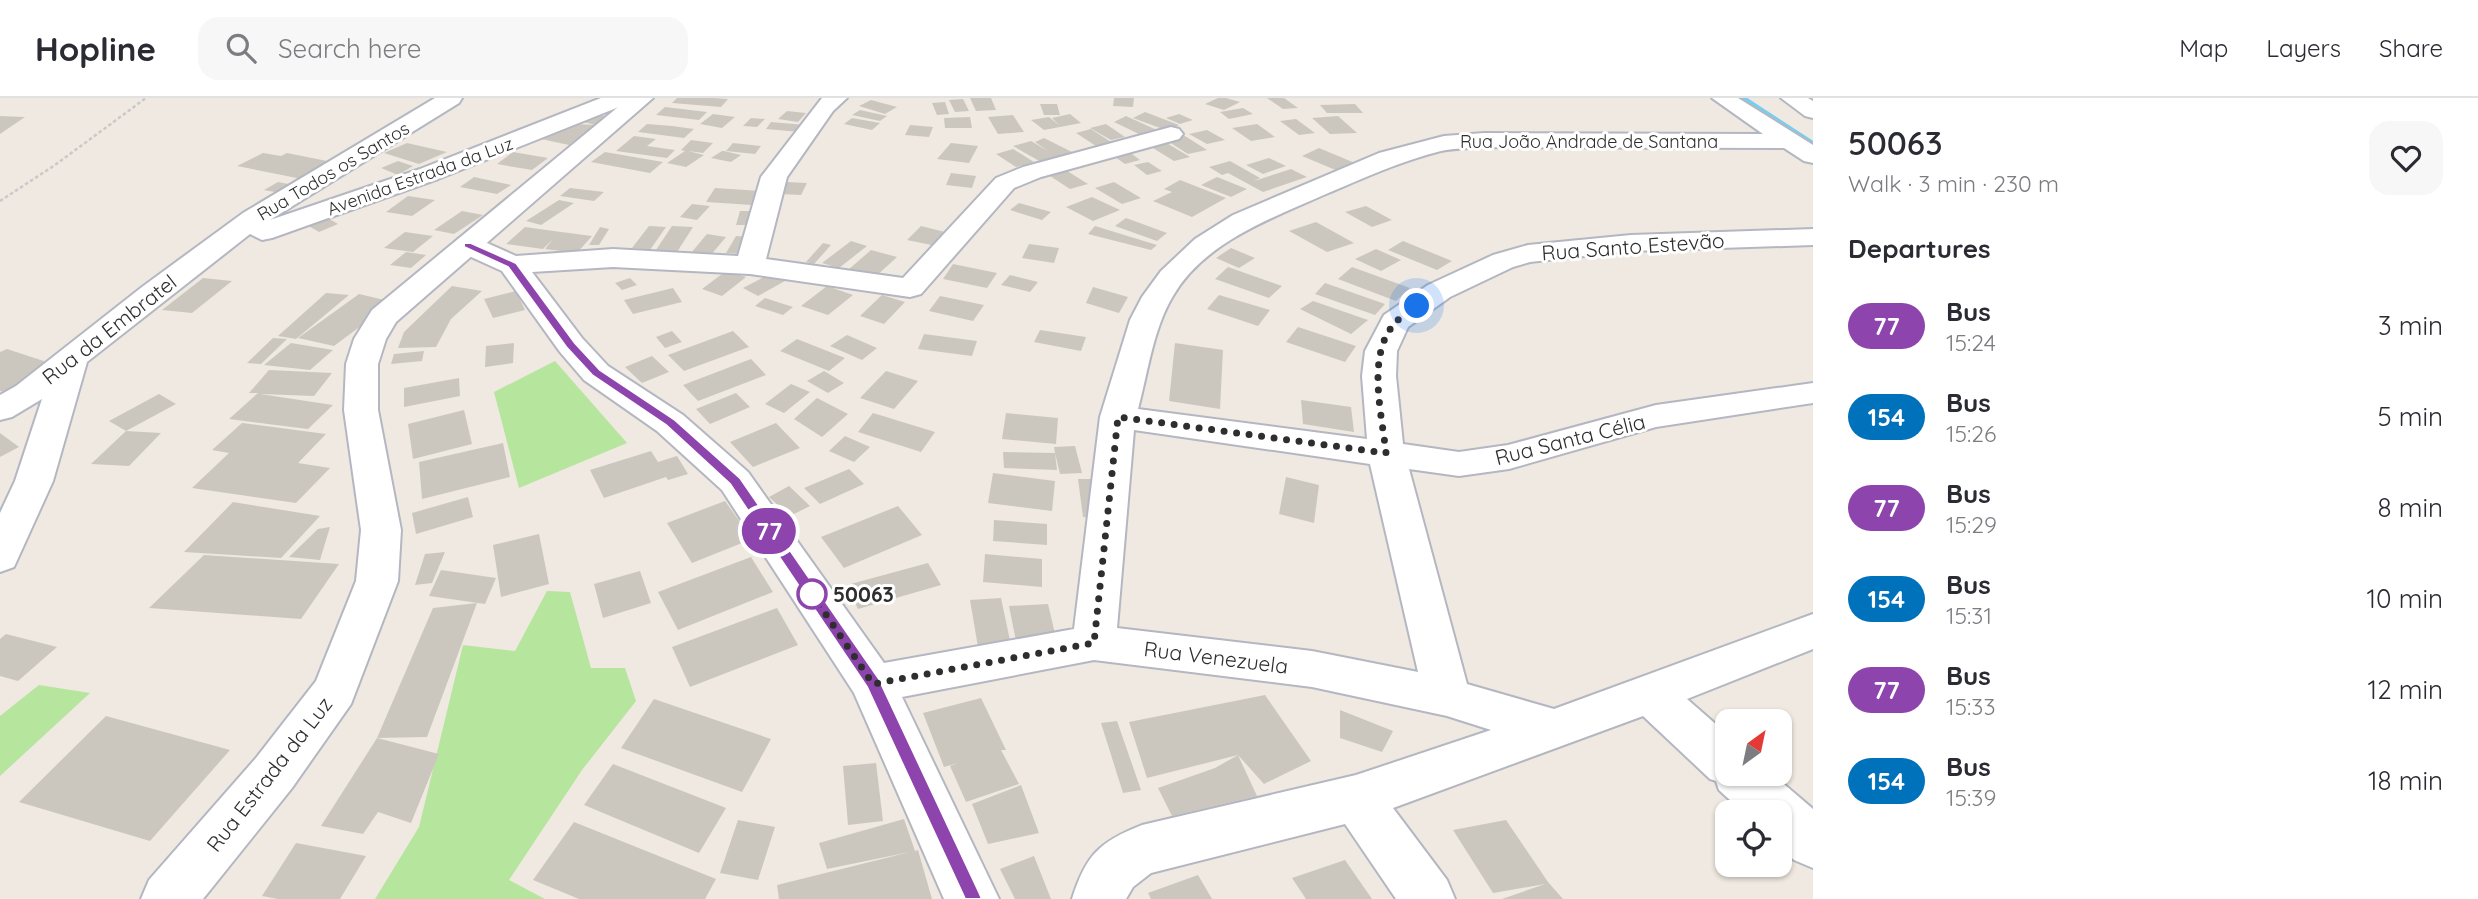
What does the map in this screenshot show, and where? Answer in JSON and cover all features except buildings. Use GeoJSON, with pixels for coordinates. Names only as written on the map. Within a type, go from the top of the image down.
{"type":"FeatureCollection","features":[{"type":"Feature","properties":{"kind":"street","name":"Rua Todos os Santos"},"geometry":{"type":"LineString","coordinates":[[217,247],[253,219],[451,98]]}},
{"type":"Feature","properties":{"kind":"street","name":"Avenida Estrada da Luz"},"geometry":{"type":"LineString","coordinates":[[217,247],[429,174],[621,98]]}},
{"type":"Feature","properties":{"kind":"street","name":"Rua Estrada da Luz"},"geometry":{"type":"LineString","coordinates":[[168,899],[274,773],[335,691],[377,581],[381,530],[361,410],[362,363],[370,339],[383,317],[642,98]]}},
{"type":"Feature","properties":{"kind":"street"},"geometry":{"type":"LineString","coordinates":[[750,265],[774,177],[825,106],[836,98]]}},
{"type":"Feature","properties":{"kind":"street"},"geometry":{"type":"LineString","coordinates":[[1723,98],[1801,148]]}},
{"type":"Feature","properties":{"kind":"street"},"geometry":{"type":"LineString","coordinates":[[1792,98],[1813,111]]}},
{"type":"Feature","properties":{"kind":"street"},"geometry":{"type":"LineString","coordinates":[[468,245],[512,265],[613,258],[750,265],[910,288],[1005,183],[1032,172],[1171,134]]}},
{"type":"Feature","properties":{"kind":"street","name":"Rua João Andrade de Santana"},"geometry":{"type":"LineString","coordinates":[[1094,643],[1118,417],[1146,320],[1157,297],[1171,277],[1205,246],[1243,221],[1388,158],[1444,143],[1474,140],[1801,148]]}},
{"type":"Feature","properties":{"kind":"street","name":"Rua Santo Estevão"},"geometry":{"type":"LineString","coordinates":[[1447,698],[1386,453],[1379,376],[1381,351],[1395,322],[1440,291],[1503,261],[1539,252],[1631,243],[1813,237]]}},
{"type":"Feature","properties":{"kind":"street","name":"Rua da Embratel"},"geometry":{"type":"LineString","coordinates":[[0,409],[28,393],[153,293],[217,247]]}},
{"type":"Feature","properties":{"kind":"street"},"geometry":{"type":"LineString","coordinates":[[512,265],[571,345],[596,373],[670,422],[735,481],[873,684],[972,899]]}},
{"type":"Feature","properties":{"kind":"street"},"geometry":{"type":"LineString","coordinates":[[0,557],[34,481],[71,360]]}},
{"type":"Feature","properties":{"kind":"street","name":"Rua Santa Célia"},"geometry":{"type":"LineString","coordinates":[[1118,417],[1459,464],[1509,457],[1656,416],[1813,394]]}},
{"type":"Feature","properties":{"kind":"street"},"geometry":{"type":"LineString","coordinates":[[1099,899],[1110,869],[1123,858],[1142,850],[1356,798],[1554,730],[1813,631]]}},
{"type":"Feature","properties":{"kind":"street","name":"Rua Venezuela"},"geometry":{"type":"LineString","coordinates":[[873,684],[1094,643],[1312,668],[1447,698],[1554,730]]}},
{"type":"Feature","properties":{"kind":"street"},"geometry":{"type":"LineString","coordinates":[[1650,694],[1715,753]]}},
{"type":"Feature","properties":{"kind":"street"},"geometry":{"type":"LineString","coordinates":[[1751,786],[1766,800]]}},
{"type":"Feature","properties":{"kind":"street"},"geometry":{"type":"LineString","coordinates":[[1356,798],[1428,899]]}},
{"type":"Feature","properties":{"kind":"street"},"geometry":{"type":"LineString","coordinates":[[1792,823],[1813,843]]}},
{"type":"Feature","properties":{"kind":"path"},"geometry":{"type":"LineString","coordinates":[[0,201],[55,166],[146,98]]}},
{"type":"Feature","properties":{"kind":"green space"},"geometry":{"type":"Polygon","coordinates":[[[555,361],[627,443],[519,488],[494,392],[555,361]]]}},
{"type":"Feature","properties":{"kind":"green space"},"geometry":{"type":"Polygon","coordinates":[[[547,591],[570,592],[591,668],[625,668],[636,701],[582,770],[509,880],[545,899],[375,899],[419,827],[463,645],[515,651],[547,591]]]}},
{"type":"Feature","properties":{"kind":"green space"},"geometry":{"type":"Polygon","coordinates":[[[39,685],[90,693],[0,776],[0,716],[39,685]]]}},
{"type":"Feature","properties":{"kind":"waterway"},"geometry":{"type":"LineString","coordinates":[[1741,98],[1813,145]]}},
{"type":"Feature","properties":{"kind":"bus line","name":"77"},"geometry":{"type":"LineString","coordinates":[[468,245],[512,265],[571,345],[596,373],[670,422],[735,481],[873,684],[972,899]]}},
{"type":"Feature","properties":{"kind":"place","name":"50063"},"geometry":{"type":"Point","coordinates":[812,594]}},
{"type":"Feature","properties":{"kind":"route"},"geometry":{"type":"LineString","coordinates":[[812,594],[873,684],[1094,643],[1118,417],[1386,453],[1379,376],[1381,351],[1395,322],[1417,306]]}}]}
